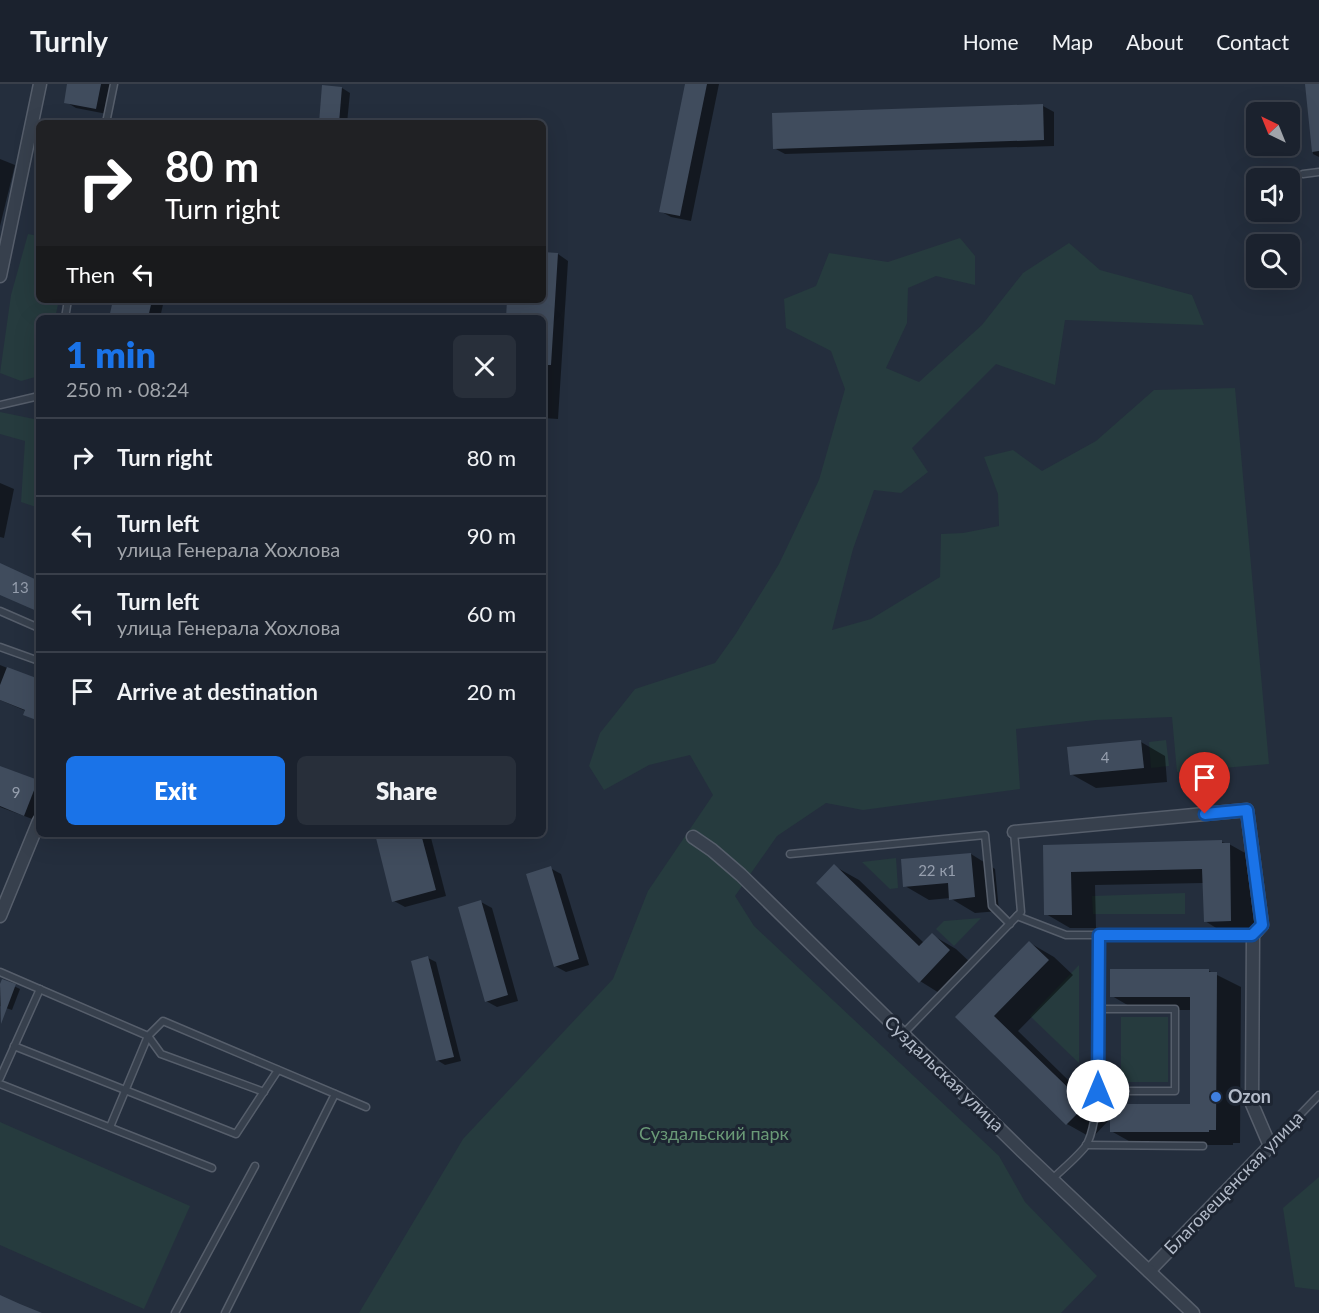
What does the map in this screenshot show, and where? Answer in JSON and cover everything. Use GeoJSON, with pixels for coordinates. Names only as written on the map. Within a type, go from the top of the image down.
{"type":"FeatureCollection","features":[{"type":"Feature","properties":{"kind":"street"},"geometry":{"type":"LineString","coordinates":[[0,276],[40,84]]}},
{"type":"Feature","properties":{"kind":"street"},"geometry":{"type":"LineString","coordinates":[[1014,832],[1247,810],[1262,925],[1252,935],[1251,1104],[1270,1146]]}},
{"type":"Feature","properties":{"kind":"street"},"geometry":{"type":"LineString","coordinates":[[0,916],[36,828]]}},
{"type":"Feature","properties":{"kind":"street","name":"Суздальская улица"},"geometry":{"type":"LineString","coordinates":[[693,837],[741,875],[1052,1180],[1193,1313]]}},
{"type":"Feature","properties":{"kind":"street","name":"Благовещенская улица"},"geometry":{"type":"LineString","coordinates":[[1149,1271],[1270,1146]]}},
{"type":"Feature","properties":{"kind":"lane"},"geometry":{"type":"LineString","coordinates":[[107,120],[114,84]]}},
{"type":"Feature","properties":{"kind":"lane"},"geometry":{"type":"LineString","coordinates":[[1303,174],[1319,172]]}},
{"type":"Feature","properties":{"kind":"lane"},"geometry":{"type":"LineString","coordinates":[[0,405],[36,397]]}},
{"type":"Feature","properties":{"kind":"lane"},"geometry":{"type":"LineString","coordinates":[[0,612],[36,627]]}},
{"type":"Feature","properties":{"kind":"lane"},"geometry":{"type":"LineString","coordinates":[[0,647],[36,660]]}},
{"type":"Feature","properties":{"kind":"lane"},"geometry":{"type":"LineString","coordinates":[[903,1034],[1021,912],[1014,832]]}},
{"type":"Feature","properties":{"kind":"lane"},"geometry":{"type":"LineString","coordinates":[[790,854],[985,835],[992,906],[1010,924]]}},
{"type":"Feature","properties":{"kind":"lane"},"geometry":{"type":"LineString","coordinates":[[1017,916],[1066,935],[1252,935]]}},
{"type":"Feature","properties":{"kind":"lane"},"geometry":{"type":"LineString","coordinates":[[1052,1180],[1086,1145],[1095,1118],[1098,1091],[1099,935]]}},
{"type":"Feature","properties":{"kind":"lane"},"geometry":{"type":"LineString","coordinates":[[0,972],[148,1036],[161,1054],[264,1092]]}},
{"type":"Feature","properties":{"kind":"lane"},"geometry":{"type":"LineString","coordinates":[[0,1078],[40,989]]}},
{"type":"Feature","properties":{"kind":"lane"},"geometry":{"type":"LineString","coordinates":[[1098,1091],[1175,1091],[1175,1009],[1099,1009]]}},
{"type":"Feature","properties":{"kind":"lane"},"geometry":{"type":"LineString","coordinates":[[110,1127],[148,1036],[163,1022],[366,1107]]}},
{"type":"Feature","properties":{"kind":"lane"},"geometry":{"type":"LineString","coordinates":[[14,1046],[236,1134],[278,1070]]}},
{"type":"Feature","properties":{"kind":"lane"},"geometry":{"type":"LineString","coordinates":[[0,1084],[212,1168]]}},
{"type":"Feature","properties":{"kind":"lane"},"geometry":{"type":"LineString","coordinates":[[225,1313],[336,1094]]}},
{"type":"Feature","properties":{"kind":"lane","name":"Благовещенская улица"},"geometry":{"type":"LineString","coordinates":[[1270,1146],[1319,1095]]}},
{"type":"Feature","properties":{"kind":"lane"},"geometry":{"type":"LineString","coordinates":[[1086,1145],[1203,1146]]}},
{"type":"Feature","properties":{"kind":"lane"},"geometry":{"type":"LineString","coordinates":[[175,1313],[255,1166]]}},
{"type":"Feature","properties":{"kind":"green space"},"geometry":{"type":"Polygon","coordinates":[[[28,234],[36,235],[36,303],[58,303],[56,315],[36,315],[36,377],[21,381],[0,373],[11,295],[28,234]]]}},
{"type":"Feature","properties":{"kind":"green space","name":"Суздальский парк"},"geometry":{"type":"Polygon","coordinates":[[[960,238],[975,256],[975,285],[936,276],[908,288],[907,323],[886,368],[919,382],[982,325],[1023,273],[1069,243],[1100,270],[1192,295],[1204,325],[1065,320],[1055,385],[996,364],[912,448],[928,472],[901,493],[874,490],[853,549],[832,630],[871,619],[940,577],[941,534],[963,533],[999,526],[998,494],[984,457],[1013,450],[1042,471],[1096,441],[1154,390],[1235,388],[1269,764],[1177,772],[1172,717],[1096,720],[1016,729],[1020,789],[863,810],[826,803],[777,836],[735,896],[754,926],[999,1156],[1025,1202],[1097,1276],[1061,1313],[359,1313],[463,1139],[613,979],[648,891],[713,795],[690,755],[649,765],[604,790],[589,766],[600,733],[635,689],[715,663],[779,564],[819,480],[845,389],[831,351],[786,328],[784,299],[816,286],[829,253],[888,262],[960,238]]]}},
{"type":"Feature","properties":{"kind":"green space"},"geometry":{"type":"Polygon","coordinates":[[[0,412],[36,419],[36,507],[21,502],[25,441],[0,434],[0,412]]]}},
{"type":"Feature","properties":{"kind":"green space"},"geometry":{"type":"Polygon","coordinates":[[[1166,740],[1169,766],[1151,768],[1149,742],[1166,740]]]}},
{"type":"Feature","properties":{"kind":"green space"},"geometry":{"type":"Polygon","coordinates":[[[896,858],[898,888],[890,889],[862,862],[896,858]]]}},
{"type":"Feature","properties":{"kind":"green space"},"geometry":{"type":"Polygon","coordinates":[[[1185,893],[1185,914],[1093,914],[1092,896],[1185,893]]]}},
{"type":"Feature","properties":{"kind":"green space"},"geometry":{"type":"Polygon","coordinates":[[[981,918],[954,946],[936,929],[944,921],[981,918]]]}},
{"type":"Feature","properties":{"kind":"green space"},"geometry":{"type":"Polygon","coordinates":[[[1079,965],[1079,1063],[1030,1016],[1079,965]]]}},
{"type":"Feature","properties":{"kind":"green space"},"geometry":{"type":"Polygon","coordinates":[[[1121,1017],[1168,1017],[1168,1082],[1121,1082],[1121,1017]]]}},
{"type":"Feature","properties":{"kind":"green space"},"geometry":{"type":"Polygon","coordinates":[[[0,1122],[190,1206],[144,1309],[0,1245],[0,1122]]]}},
{"type":"Feature","properties":{"kind":"green space"},"geometry":{"type":"Polygon","coordinates":[[[1319,1177],[1319,1290],[1295,1287],[1283,1208],[1319,1177]]]}},
{"type":"Feature","properties":{"kind":"building"},"geometry":{"type":"Polygon","coordinates":[[[67,84],[101,84],[96,109],[64,103],[67,84]]]}},
{"type":"Feature","properties":{"kind":"building"},"geometry":{"type":"Polygon","coordinates":[[[685,84],[707,84],[680,216],[659,212],[685,84]]]}},
{"type":"Feature","properties":{"kind":"building"},"geometry":{"type":"Polygon","coordinates":[[[1305,84],[1319,84],[1319,151],[1312,152],[1305,84]]]}},
{"type":"Feature","properties":{"kind":"building"},"geometry":{"type":"Polygon","coordinates":[[[322,85],[342,87],[339,120],[319,120],[322,85]]]}},
{"type":"Feature","properties":{"kind":"building"},"geometry":{"type":"Polygon","coordinates":[[[1043,104],[1044,140],[773,149],[772,113],[1043,104]]]}},
{"type":"Feature","properties":{"kind":"building"},"geometry":{"type":"Polygon","coordinates":[[[546,252],[558,253],[551,365],[546,365],[546,315],[506,315],[507,303],[546,303],[546,252]]]}},
{"type":"Feature","properties":{"kind":"building"},"geometry":{"type":"Polygon","coordinates":[[[112,303],[151,303],[149,315],[110,315],[112,303]]]}},
{"type":"Feature","properties":{"kind":"building"},"geometry":{"type":"Polygon","coordinates":[[[0,563],[36,580],[36,611],[0,595],[0,563]]]}},
{"type":"Feature","properties":{"kind":"building"},"geometry":{"type":"Polygon","coordinates":[[[7,667],[36,678],[36,720],[23,715],[25,710],[0,700],[0,685],[7,667]]]}},
{"type":"Feature","properties":{"kind":"building"},"geometry":{"type":"Polygon","coordinates":[[[1141,740],[1144,768],[1070,775],[1067,747],[1141,740]]]}},
{"type":"Feature","properties":{"kind":"building"},"geometry":{"type":"Polygon","coordinates":[[[0,766],[36,779],[36,785],[24,816],[0,806],[0,766]]]}},
{"type":"Feature","properties":{"kind":"building"},"geometry":{"type":"Polygon","coordinates":[[[376,837],[422,837],[436,890],[392,902],[376,837]]]}},
{"type":"Feature","properties":{"kind":"building"},"geometry":{"type":"Polygon","coordinates":[[[1222,840],[1222,843],[1230,843],[1231,921],[1204,922],[1202,869],[1071,872],[1072,915],[1044,915],[1043,845],[1222,840]]]}},
{"type":"Feature","properties":{"kind":"building"},"geometry":{"type":"Polygon","coordinates":[[[971,853],[975,897],[949,900],[948,883],[903,887],[901,859],[971,853]]]}},
{"type":"Feature","properties":{"kind":"building"},"geometry":{"type":"Polygon","coordinates":[[[834,864],[919,946],[932,933],[950,950],[919,983],[816,883],[834,864]]]}},
{"type":"Feature","properties":{"kind":"building"},"geometry":{"type":"Polygon","coordinates":[[[551,866],[579,959],[554,967],[526,874],[551,866]]]}},
{"type":"Feature","properties":{"kind":"building"},"geometry":{"type":"Polygon","coordinates":[[[481,900],[508,995],[485,1002],[458,907],[481,900]]]}},
{"type":"Feature","properties":{"kind":"building"},"geometry":{"type":"Polygon","coordinates":[[[1029,941],[1049,960],[994,1016],[1086,1105],[1066,1125],[955,1017],[1029,941]]]}},
{"type":"Feature","properties":{"kind":"building"},"geometry":{"type":"Polygon","coordinates":[[[428,956],[454,1057],[436,1061],[411,961],[428,956]]]}},
{"type":"Feature","properties":{"kind":"building"},"geometry":{"type":"Polygon","coordinates":[[[1110,969],[1209,969],[1209,972],[1217,972],[1216,1130],[1209,1130],[1209,1132],[1110,1132],[1110,1104],[1190,1104],[1190,997],[1110,997],[1110,969]]]}},
{"type":"Feature","properties":{"kind":"building"},"geometry":{"type":"Polygon","coordinates":[[[2,979],[16,984],[1,1024],[0,984],[2,979]]]}},
{"type":"Feature","properties":{"kind":"building"},"geometry":{"type":"Polygon","coordinates":[[[0,1295],[20,1304],[42,1313],[0,1313],[0,1295]]]}},
{"type":"Feature","properties":{"kind":"place","name":"Ozon"},"geometry":{"type":"Point","coordinates":[1216,1097]}},
{"type":"Feature","properties":{"kind":"route"},"geometry":{"type":"LineString","coordinates":[[1098,1091],[1099,935],[1252,935],[1262,925],[1247,810],[1205,814]]}}]}
